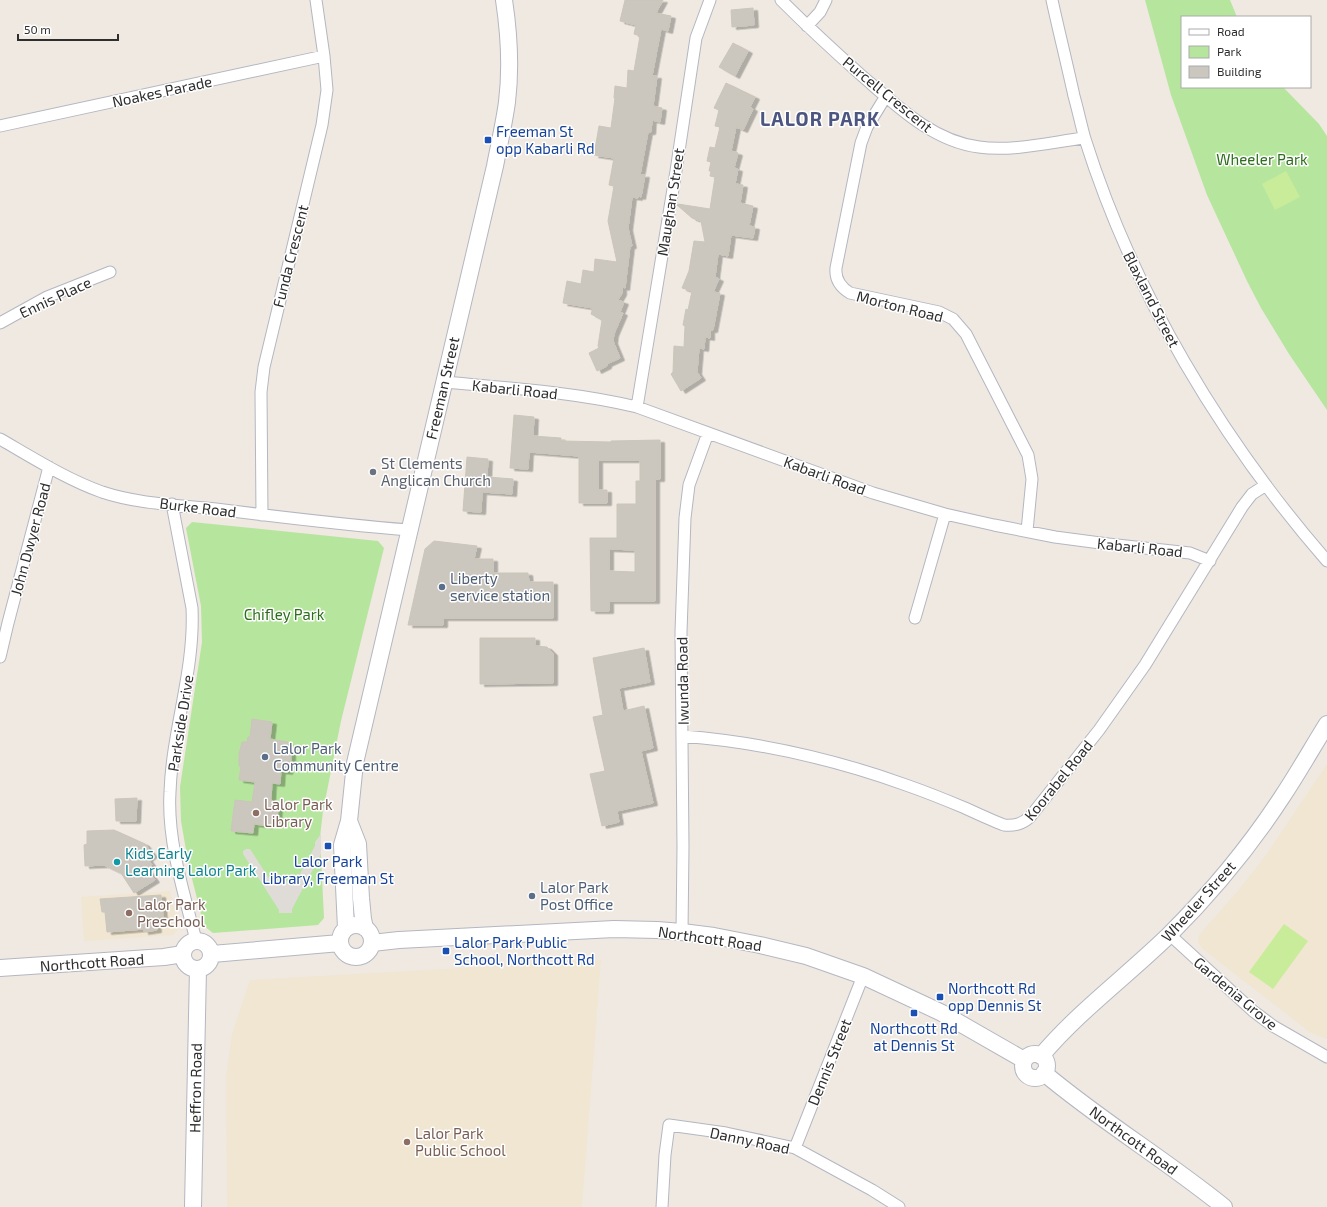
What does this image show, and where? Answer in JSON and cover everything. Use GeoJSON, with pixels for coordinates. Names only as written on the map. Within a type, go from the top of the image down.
{"type":"FeatureCollection","features":[{"type":"Feature","properties":{"kind":"street","name":"Funda Crescent"},"geometry":{"type":"LineString","coordinates":[[262,515],[262,378],[267,351],[322,125],[327,90],[316,0]]}},
{"type":"Feature","properties":{"kind":"street","name":"Freeman Street"},"geometry":{"type":"LineString","coordinates":[[346,928],[342,845],[349,821],[355,762],[505,119],[509,58],[507,17],[504,0]]}},
{"type":"Feature","properties":{"kind":"street","name":"Maughan Street"},"geometry":{"type":"LineString","coordinates":[[637,406],[676,171],[696,38],[710,0]]}},
{"type":"Feature","properties":{"kind":"street","name":"Purcell Crescent"},"geometry":{"type":"LineString","coordinates":[[781,0],[807,26],[886,96],[926,128],[952,141],[980,148],[1002,148],[1084,138]]}},
{"type":"Feature","properties":{"kind":"street"},"geometry":{"type":"LineString","coordinates":[[807,26],[820,12],[826,0]]}},
{"type":"Feature","properties":{"kind":"street","name":"Blaxland Street"},"geometry":{"type":"LineString","coordinates":[[1052,0],[1084,138],[1122,238],[1148,294],[1173,341],[1215,413],[1266,485],[1327,562]]}},
{"type":"Feature","properties":{"kind":"street","name":"Noakes Parade"},"geometry":{"type":"LineString","coordinates":[[0,126],[324,56]]}},
{"type":"Feature","properties":{"kind":"street","name":"Morton Road"},"geometry":{"type":"LineString","coordinates":[[886,96],[867,127],[861,144],[836,268],[836,277],[842,287],[850,293],[939,312],[953,319],[966,334],[1026,449],[1030,461],[1032,479],[1027,532]]}},
{"type":"Feature","properties":{"kind":"street","name":"Ennis Place"},"geometry":{"type":"LineString","coordinates":[[0,324],[47,297],[110,272]]}},
{"type":"Feature","properties":{"kind":"street","name":"Kabarli Road"},"geometry":{"type":"LineString","coordinates":[[444,382],[575,395],[637,406],[873,493],[945,514],[1027,532],[1108,544],[1190,553],[1210,561]]}},
{"type":"Feature","properties":{"kind":"street","name":"Iwunda Road"},"geometry":{"type":"LineString","coordinates":[[682,932],[681,632],[685,518],[689,485],[708,433]]}},
{"type":"Feature","properties":{"kind":"street","name":"Burke Road"},"geometry":{"type":"LineString","coordinates":[[0,439],[49,467],[89,487],[132,500],[409,530]]}},
{"type":"Feature","properties":{"kind":"street","name":"John Dwyer Road"},"geometry":{"type":"LineString","coordinates":[[0,657],[49,467]]}},
{"type":"Feature","properties":{"kind":"street","name":"Koorabel Road"},"geometry":{"type":"LineString","coordinates":[[682,736],[750,744],[853,767],[907,785],[1004,825],[1021,824],[1030,817],[1098,730],[1145,665],[1210,561],[1242,506],[1252,494],[1266,485]]}},
{"type":"Feature","properties":{"kind":"street","name":"Parkside Drive"},"geometry":{"type":"LineString","coordinates":[[172,504],[192,608],[192,620],[188,677],[172,762],[170,808],[178,867],[196,940]]}},
{"type":"Feature","properties":{"kind":"street"},"geometry":{"type":"LineString","coordinates":[[915,618],[945,514]]}},
{"type":"Feature","properties":{"kind":"street","name":"Wheeler Street"},"geometry":{"type":"LineString","coordinates":[[1041,1056],[1059,1035],[1144,959],[1219,880],[1256,834],[1282,797],[1327,724]]}},
{"type":"Feature","properties":{"kind":"street","name":"Freeman Street"},"geometry":{"type":"LineString","coordinates":[[349,821],[358,844],[361,898],[365,928]]}},
{"type":"Feature","properties":{"kind":"street"},"geometry":{"type":"LineString","coordinates":[[356,925],[365,928],[371,934],[372,943],[365,954],[356,956],[348,954],[344,951],[340,943],[342,934],[346,928],[356,925]]}},
{"type":"Feature","properties":{"kind":"street","name":"Northcott Road"},"geometry":{"type":"LineString","coordinates":[[372,943],[399,940],[595,929],[650,930],[714,936],[806,956],[864,976],[942,1013],[1024,1060]]}},
{"type":"Feature","properties":{"kind":"street","name":"Gardenia Grove"},"geometry":{"type":"LineString","coordinates":[[1169,934],[1253,1011],[1273,1026],[1327,1057]]}},
{"type":"Feature","properties":{"kind":"street"},"geometry":{"type":"LineString","coordinates":[[196,940],[200,940],[207,944],[212,954],[212,958],[206,966],[198,969],[187,965],[183,958],[183,954],[187,945],[196,940]]}},
{"type":"Feature","properties":{"kind":"street"},"geometry":{"type":"LineString","coordinates":[[212,954],[340,943]]}},
{"type":"Feature","properties":{"kind":"street","name":"Northcott Road"},"geometry":{"type":"LineString","coordinates":[[0,968],[164,957],[183,954]]}},
{"type":"Feature","properties":{"kind":"street","name":"Heffron Road"},"geometry":{"type":"LineString","coordinates":[[193,1207],[198,969]]}},
{"type":"Feature","properties":{"kind":"street","name":"Dennis Street"},"geometry":{"type":"LineString","coordinates":[[795,1148],[864,976]]}},
{"type":"Feature","properties":{"kind":"street"},"geometry":{"type":"LineString","coordinates":[[1032,1054],[1041,1056],[1046,1062],[1044,1073],[1034,1077],[1027,1074],[1023,1066],[1024,1060],[1032,1054]]}},
{"type":"Feature","properties":{"kind":"street","name":"Northcott Road"},"geometry":{"type":"LineString","coordinates":[[1044,1073],[1087,1107],[1158,1156],[1224,1207]]}},
{"type":"Feature","properties":{"kind":"street","name":"Danny Road"},"geometry":{"type":"LineString","coordinates":[[662,1207],[665,1155],[669,1125],[726,1133],[795,1148],[872,1190],[899,1207]]}},
{"type":"Feature","properties":{"kind":"shaded area"},"geometry":{"type":"Polygon","coordinates":[[[1327,764],[1327,1039],[1311,1033],[1203,949],[1198,942],[1199,935],[1237,892],[1266,855],[1327,764]]]}},
{"type":"Feature","properties":{"kind":"shaded area"},"geometry":{"type":"Polygon","coordinates":[[[321,834],[321,854],[292,909],[292,913],[279,913],[279,910],[243,854],[243,851],[250,849],[274,886],[284,880],[294,885],[315,846],[315,842],[321,834]]]}},
{"type":"Feature","properties":{"kind":"shaded area","name":"Lalor Park Preschool"},"geometry":{"type":"Polygon","coordinates":[[[170,891],[179,928],[173,935],[84,941],[81,897],[170,891]]]}},
{"type":"Feature","properties":{"kind":"shaded area","name":"Lalor Park Public School"},"geometry":{"type":"Polygon","coordinates":[[[601,960],[582,1207],[227,1207],[226,1077],[232,1034],[250,980],[601,960]]]}},
{"type":"Feature","properties":{"kind":"green space","name":"Wheeler Park"},"geometry":{"type":"Polygon","coordinates":[[[1145,0],[1230,0],[1237,16],[1181,16],[1181,88],[1284,88],[1319,124],[1327,136],[1327,410],[1289,354],[1261,308],[1247,281],[1207,195],[1171,95],[1145,0]]]}},
{"type":"Feature","properties":{"kind":"green space"},"geometry":{"type":"Polygon","coordinates":[[[1286,171],[1300,197],[1275,210],[1262,184],[1286,171]]]}},
{"type":"Feature","properties":{"kind":"green space","name":"Chifley Park"},"geometry":{"type":"Polygon","coordinates":[[[192,522],[378,541],[384,548],[341,721],[323,811],[320,837],[324,918],[318,925],[213,933],[204,926],[189,867],[181,821],[180,787],[202,642],[201,606],[186,528],[192,522]]]}},
{"type":"Feature","properties":{"kind":"green space"},"geometry":{"type":"Polygon","coordinates":[[[1284,924],[1308,941],[1273,989],[1249,972],[1284,924]]]}},
{"type":"Feature","properties":{"kind":"building"},"geometry":{"type":"Polygon","coordinates":[[[625,0],[663,0],[656,13],[671,16],[668,31],[661,29],[652,76],[657,76],[653,106],[662,108],[660,122],[652,120],[651,132],[648,132],[640,175],[645,175],[641,197],[632,197],[628,228],[632,246],[630,246],[625,288],[622,287],[622,293],[618,300],[624,302],[620,312],[623,313],[614,334],[613,341],[620,358],[597,371],[589,353],[599,348],[598,346],[602,320],[591,314],[593,308],[563,303],[567,281],[581,284],[583,270],[594,272],[595,259],[617,262],[608,221],[614,186],[609,185],[614,158],[594,155],[599,126],[611,128],[615,86],[627,88],[628,70],[634,71],[640,36],[634,34],[636,25],[620,21],[625,0]]]}},
{"type":"Feature","properties":{"kind":"building"},"geometry":{"type":"Polygon","coordinates":[[[753,8],[754,25],[732,27],[731,10],[753,8]]]}},
{"type":"Feature","properties":{"kind":"building"},"geometry":{"type":"Polygon","coordinates":[[[733,43],[748,51],[735,76],[719,67],[733,43]]]}},
{"type":"Feature","properties":{"kind":"building"},"geometry":{"type":"Polygon","coordinates":[[[726,83],[755,97],[750,107],[753,109],[743,130],[736,127],[731,151],[738,153],[734,168],[738,169],[735,184],[743,185],[740,203],[753,206],[749,226],[755,227],[753,238],[731,235],[728,256],[718,254],[715,277],[719,279],[713,292],[720,293],[713,330],[710,330],[710,338],[705,337],[704,349],[699,348],[697,372],[701,378],[681,391],[671,374],[673,372],[674,346],[684,347],[685,326],[683,325],[692,291],[682,288],[689,271],[694,241],[705,242],[701,221],[692,218],[677,205],[710,209],[715,177],[710,176],[711,171],[709,171],[711,162],[707,161],[710,147],[715,148],[720,127],[715,126],[719,110],[714,108],[726,83]]]}},
{"type":"Feature","properties":{"kind":"building"},"geometry":{"type":"Polygon","coordinates":[[[514,415],[534,417],[533,436],[561,438],[561,441],[611,442],[660,440],[660,479],[655,479],[655,601],[609,601],[609,611],[591,611],[590,538],[617,538],[617,504],[636,504],[636,481],[640,481],[640,460],[598,460],[598,490],[607,490],[607,503],[579,503],[579,456],[529,452],[528,469],[510,468],[514,415]],[[609,549],[609,571],[635,572],[635,550],[609,549]]]}},
{"type":"Feature","properties":{"kind":"building"},"geometry":{"type":"Polygon","coordinates":[[[467,457],[488,459],[487,477],[513,479],[512,494],[482,492],[481,512],[463,511],[467,457]]]}},
{"type":"Feature","properties":{"kind":"building"},"geometry":{"type":"Polygon","coordinates":[[[434,541],[477,546],[474,559],[493,559],[493,573],[528,573],[529,582],[553,582],[553,618],[443,618],[443,625],[408,625],[425,549],[434,541]]]}},
{"type":"Feature","properties":{"kind":"building"},"geometry":{"type":"Polygon","coordinates":[[[480,638],[535,638],[535,646],[547,647],[553,653],[553,683],[480,684],[480,638]]]}},
{"type":"Feature","properties":{"kind":"building"},"geometry":{"type":"Polygon","coordinates":[[[644,648],[650,682],[619,688],[623,711],[644,706],[653,748],[641,751],[653,803],[617,811],[619,822],[602,826],[590,774],[605,771],[593,717],[603,715],[593,658],[644,648]]]}},
{"type":"Feature","properties":{"kind":"building","name":"Lalor Park Community Centre"},"geometry":{"type":"Polygon","coordinates":[[[252,719],[272,722],[270,739],[288,742],[287,748],[291,748],[291,760],[288,772],[281,771],[280,784],[272,783],[271,799],[278,809],[277,819],[268,826],[254,824],[253,833],[231,831],[235,800],[252,802],[255,782],[239,780],[241,766],[239,766],[239,754],[242,742],[247,742],[248,737],[250,737],[252,719]]]}},
{"type":"Feature","properties":{"kind":"building"},"geometry":{"type":"Polygon","coordinates":[[[137,798],[136,821],[116,821],[115,799],[137,798]]]}},
{"type":"Feature","properties":{"kind":"building","name":"Kids Early Learning Lalor Park"},"geometry":{"type":"Polygon","coordinates":[[[114,830],[145,844],[153,855],[148,859],[152,865],[147,869],[155,880],[134,893],[121,873],[104,865],[85,866],[84,845],[87,844],[87,831],[114,830]]]}},
{"type":"Feature","properties":{"kind":"building"},"geometry":{"type":"Polygon","coordinates":[[[161,895],[163,917],[156,918],[157,930],[144,932],[144,929],[107,932],[105,912],[102,912],[100,899],[161,895]]]}},
{"type":"Feature","properties":{"kind":"place","name":"Freeman St opp Kabarli Rd"},"geometry":{"type":"Point","coordinates":[488,140]}},
{"type":"Feature","properties":{"kind":"place","name":"St Clements Anglican Church"},"geometry":{"type":"Point","coordinates":[373,472]}},
{"type":"Feature","properties":{"kind":"place","name":"Liberty service station"},"geometry":{"type":"Point","coordinates":[442,587]}},
{"type":"Feature","properties":{"kind":"place","name":"Lalor Park Community Centre"},"geometry":{"type":"Point","coordinates":[265,757]}},
{"type":"Feature","properties":{"kind":"place","name":"Lalor Park Library"},"geometry":{"type":"Point","coordinates":[256,813]}},
{"type":"Feature","properties":{"kind":"place","name":"Lalor Park Library, Freeman St"},"geometry":{"type":"Point","coordinates":[328,846]}},
{"type":"Feature","properties":{"kind":"place","name":"Kids Early Learning Lalor Park"},"geometry":{"type":"Point","coordinates":[117,862]}},
{"type":"Feature","properties":{"kind":"place","name":"Lalor Park Post Office"},"geometry":{"type":"Point","coordinates":[532,896]}},
{"type":"Feature","properties":{"kind":"place","name":"Lalor Park Preschool"},"geometry":{"type":"Point","coordinates":[129,913]}},
{"type":"Feature","properties":{"kind":"place","name":"Lalor Park Public School, Northcott Rd"},"geometry":{"type":"Point","coordinates":[446,951]}},
{"type":"Feature","properties":{"kind":"place","name":"Northcott Rd opp Dennis St"},"geometry":{"type":"Point","coordinates":[940,997]}},
{"type":"Feature","properties":{"kind":"place","name":"Northcott Rd at Dennis St"},"geometry":{"type":"Point","coordinates":[914,1013]}},
{"type":"Feature","properties":{"kind":"place","name":"Lalor Park Public School"},"geometry":{"type":"Point","coordinates":[407,1142]}},
{"type":"Feature","properties":{"kind":"district","name":"LALOR PARK"},"geometry":{"type":"Point","coordinates":[820,118]}}]}
